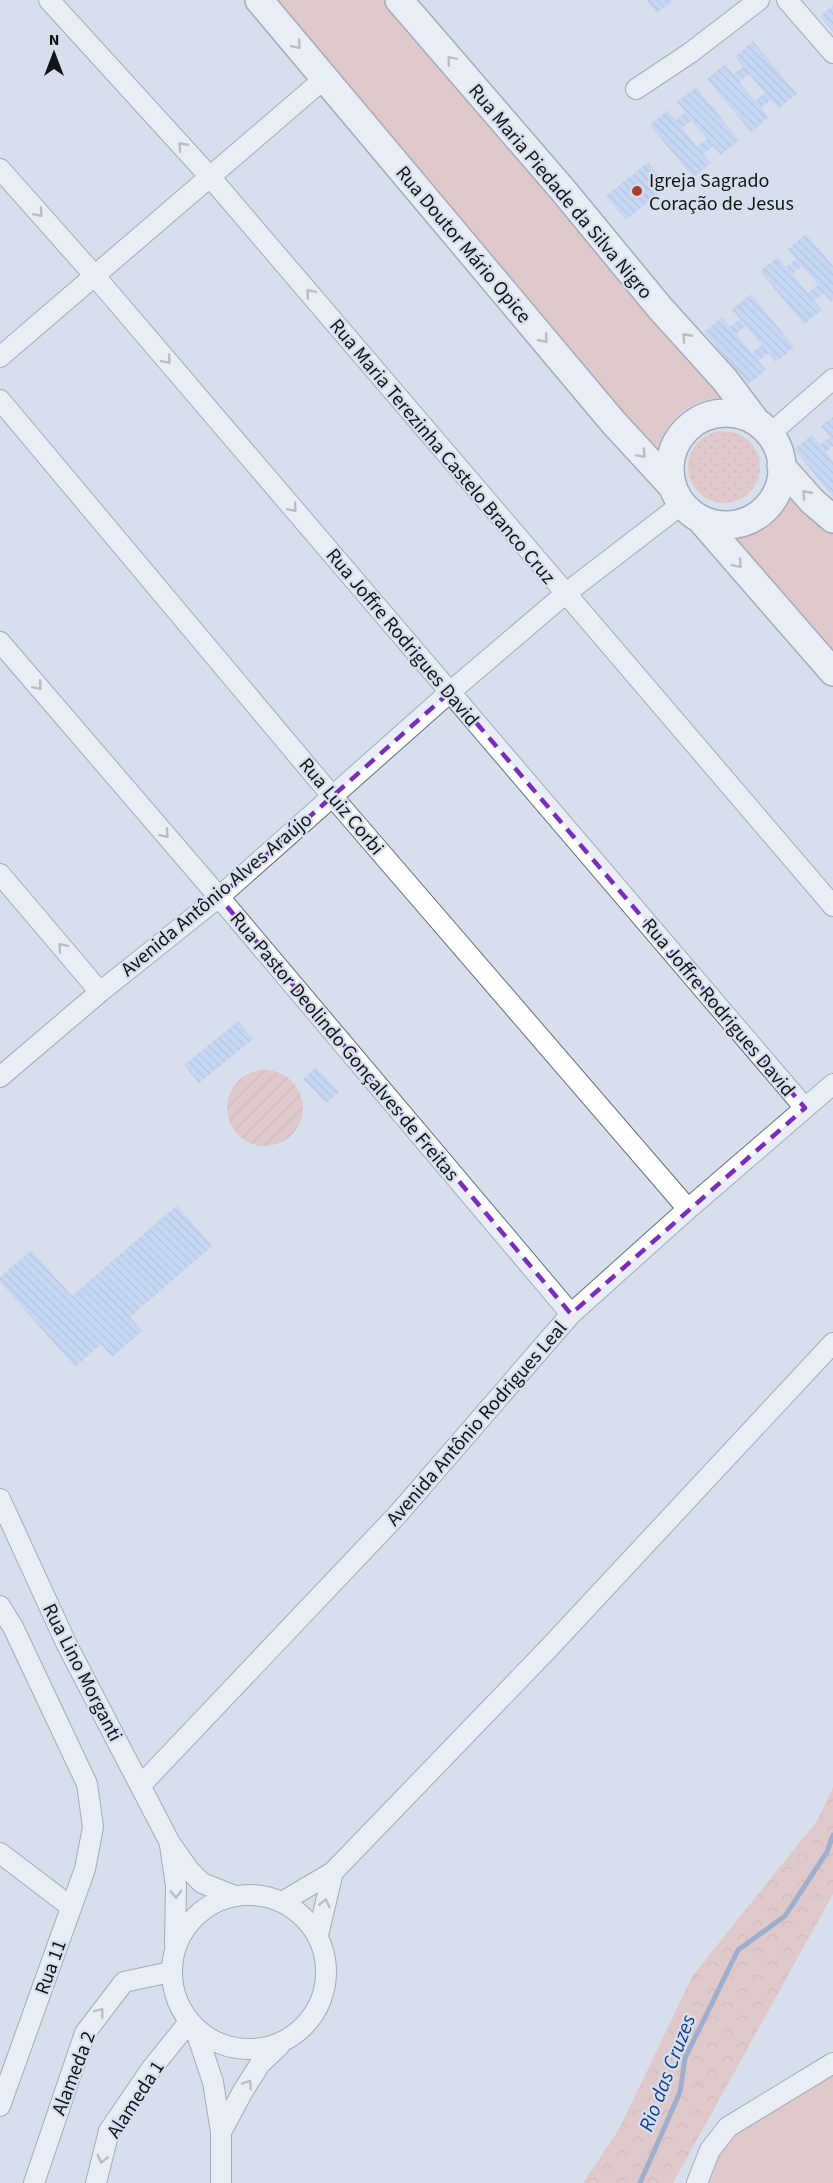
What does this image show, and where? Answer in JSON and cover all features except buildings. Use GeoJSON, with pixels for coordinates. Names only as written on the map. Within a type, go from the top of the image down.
{"type":"FeatureCollection","features":[{"type":"Feature","properties":{"kind":"street","name":"Rua Maria Terezinha Castelo Branco Cruz"},"geometry":{"type":"LineString","coordinates":[[48,0],[211,178],[833,906]]}},
{"type":"Feature","properties":{"kind":"street","name":"Rua Doutor Mário Opice"},"geometry":{"type":"LineString","coordinates":[[260,0],[613,422],[833,672]]}},
{"type":"Feature","properties":{"kind":"street","name":"Rua Maria Piedade da Silva Nigro"},"geometry":{"type":"LineString","coordinates":[[399,0],[763,427]]}},
{"type":"Feature","properties":{"kind":"street"},"geometry":{"type":"LineString","coordinates":[[636,88],[690,53],[759,0]]}},
{"type":"Feature","properties":{"kind":"street"},"geometry":{"type":"LineString","coordinates":[[787,0],[833,53]]}},
{"type":"Feature","properties":{"kind":"street"},"geometry":{"type":"LineString","coordinates":[[0,357],[325,78]]}},
{"type":"Feature","properties":{"kind":"street","name":"Rua Joffre Rodrigues David"},"geometry":{"type":"LineString","coordinates":[[0,169],[94,275],[805,1108]]}},
{"type":"Feature","properties":{"kind":"street"},"geometry":{"type":"LineString","coordinates":[[763,427],[833,379]]}},
{"type":"Feature","properties":{"kind":"street","name":"Rua Luiz Corbi"},"geometry":{"type":"LineString","coordinates":[[0,400],[332,796],[688,1209]]}},
{"type":"Feature","properties":{"kind":"street"},"geometry":{"type":"LineString","coordinates":[[731,412],[763,427],[780,451],[782,466],[777,493],[763,512],[742,523],[719,525],[684,503],[669,464],[675,442],[689,425],[709,414],[731,412]]}},
{"type":"Feature","properties":{"kind":"street"},"geometry":{"type":"LineString","coordinates":[[782,466],[812,501],[833,519]]}},
{"type":"Feature","properties":{"kind":"street","name":"Avenida Antônio Alves Araújo"},"geometry":{"type":"LineString","coordinates":[[0,1077],[100,992],[219,897],[450,692],[565,594],[684,503]]}},
{"type":"Feature","properties":{"kind":"street","name":"Rua Pastor Deolindo Gonçalves de Freitas"},"geometry":{"type":"LineString","coordinates":[[0,642],[571,1314]]}},
{"type":"Feature","properties":{"kind":"street"},"geometry":{"type":"LineString","coordinates":[[0,874],[100,992]]}},
{"type":"Feature","properties":{"kind":"street","name":"Avenida Antônio Rodrigues Leal"},"geometry":{"type":"LineString","coordinates":[[141,1785],[398,1514],[571,1314],[833,1084]]}},
{"type":"Feature","properties":{"kind":"street"},"geometry":{"type":"LineString","coordinates":[[282,1902],[333,1872],[556,1641],[833,1343]]}},
{"type":"Feature","properties":{"kind":"street","name":"Rua Lino Morganti"},"geometry":{"type":"LineString","coordinates":[[0,1499],[67,1645],[170,1843]]}},
{"type":"Feature","properties":{"kind":"street","name":"Rua 11"},"geometry":{"type":"LineString","coordinates":[[0,1606],[13,1627],[87,1784],[93,1827],[85,1869],[0,2106]]}},
{"type":"Feature","properties":{"kind":"street"},"geometry":{"type":"LineString","coordinates":[[170,1843],[189,1870],[202,1883],[235,1896]]}},
{"type":"Feature","properties":{"kind":"street"},"geometry":{"type":"LineString","coordinates":[[170,1843],[176,1886],[175,1946],[170,1972],[175,1999],[192,2025],[213,2082],[221,2132],[220,2183]]}},
{"type":"Feature","properties":{"kind":"street"},"geometry":{"type":"LineString","coordinates":[[0,1853],[71,1907]]}},
{"type":"Feature","properties":{"kind":"street"},"geometry":{"type":"LineString","coordinates":[[318,1935],[333,1872]]}},
{"type":"Feature","properties":{"kind":"street"},"geometry":{"type":"LineString","coordinates":[[175,1946],[189,1922],[210,1905],[235,1896],[262,1896],[282,1902],[305,1918],[318,1935],[326,1962],[326,1986],[318,2009],[303,2028],[260,2064],[221,2132]]}},
{"type":"Feature","properties":{"kind":"street","name":"Alameda 2"},"geometry":{"type":"LineString","coordinates":[[34,2183],[84,2032],[124,1982],[170,1972]]}},
{"type":"Feature","properties":{"kind":"street"},"geometry":{"type":"LineString","coordinates":[[192,2025],[210,2040],[235,2049],[260,2050],[283,2043]]}},
{"type":"Feature","properties":{"kind":"street","name":"Alameda 1"},"geometry":{"type":"LineString","coordinates":[[96,2183],[109,2131],[152,2068],[192,2025]]}},
{"type":"Feature","properties":{"kind":"street"},"geometry":{"type":"LineString","coordinates":[[697,2183],[710,2150],[728,2127],[833,2063]]}},
{"type":"Feature","properties":{"kind":"highlighted area"},"geometry":{"type":"Polygon","coordinates":[[[450,692],[805,1108],[571,1314],[219,897],[450,692]]]}},
{"type":"Feature","properties":{"kind":"green space"},"geometry":{"type":"Polygon","coordinates":[[[272,0],[383,0],[725,397],[699,402],[678,415],[664,434],[655,459],[272,0]]]}},
{"type":"Feature","properties":{"kind":"green space"},"geometry":{"type":"Polygon","coordinates":[[[724,431],[738,434],[750,441],[757,453],[760,467],[757,481],[750,493],[738,500],[724,503],[710,500],[698,493],[691,481],[688,467],[691,453],[698,441],[710,434],[724,431]]]}},
{"type":"Feature","properties":{"kind":"green space"},"geometry":{"type":"Polygon","coordinates":[[[789,484],[833,525],[833,661],[720,532],[744,529],[764,520],[779,505],[789,484]]]}},
{"type":"Feature","properties":{"kind":"green space"},"geometry":{"type":"Polygon","coordinates":[[[265,1070],[279,1073],[292,1081],[300,1094],[303,1108],[300,1122],[292,1135],[279,1143],[265,1146],[251,1143],[238,1135],[230,1122],[227,1108],[230,1094],[238,1081],[251,1073],[265,1070]]]}},
{"type":"Feature","properties":{"kind":"green space"},"geometry":{"type":"Polygon","coordinates":[[[833,1787],[833,1894],[673,2183],[583,2183],[619,2129],[693,1975],[817,1821],[833,1787]]]}},
{"type":"Feature","properties":{"kind":"green space"},"geometry":{"type":"Polygon","coordinates":[[[833,2073],[833,2183],[707,2183],[724,2145],[735,2134],[833,2073]]]}},
{"type":"Feature","properties":{"kind":"waterway","name":"Rio das Cruzes"},"geometry":{"type":"LineString","coordinates":[[640,2183],[680,2092],[685,2058],[738,1950],[785,1916],[827,1852],[833,1835]]}},
{"type":"Feature","properties":{"kind":"place","name":"Igreja Sagrado Coração de Jesus"},"geometry":{"type":"Point","coordinates":[637,191]}}]}
